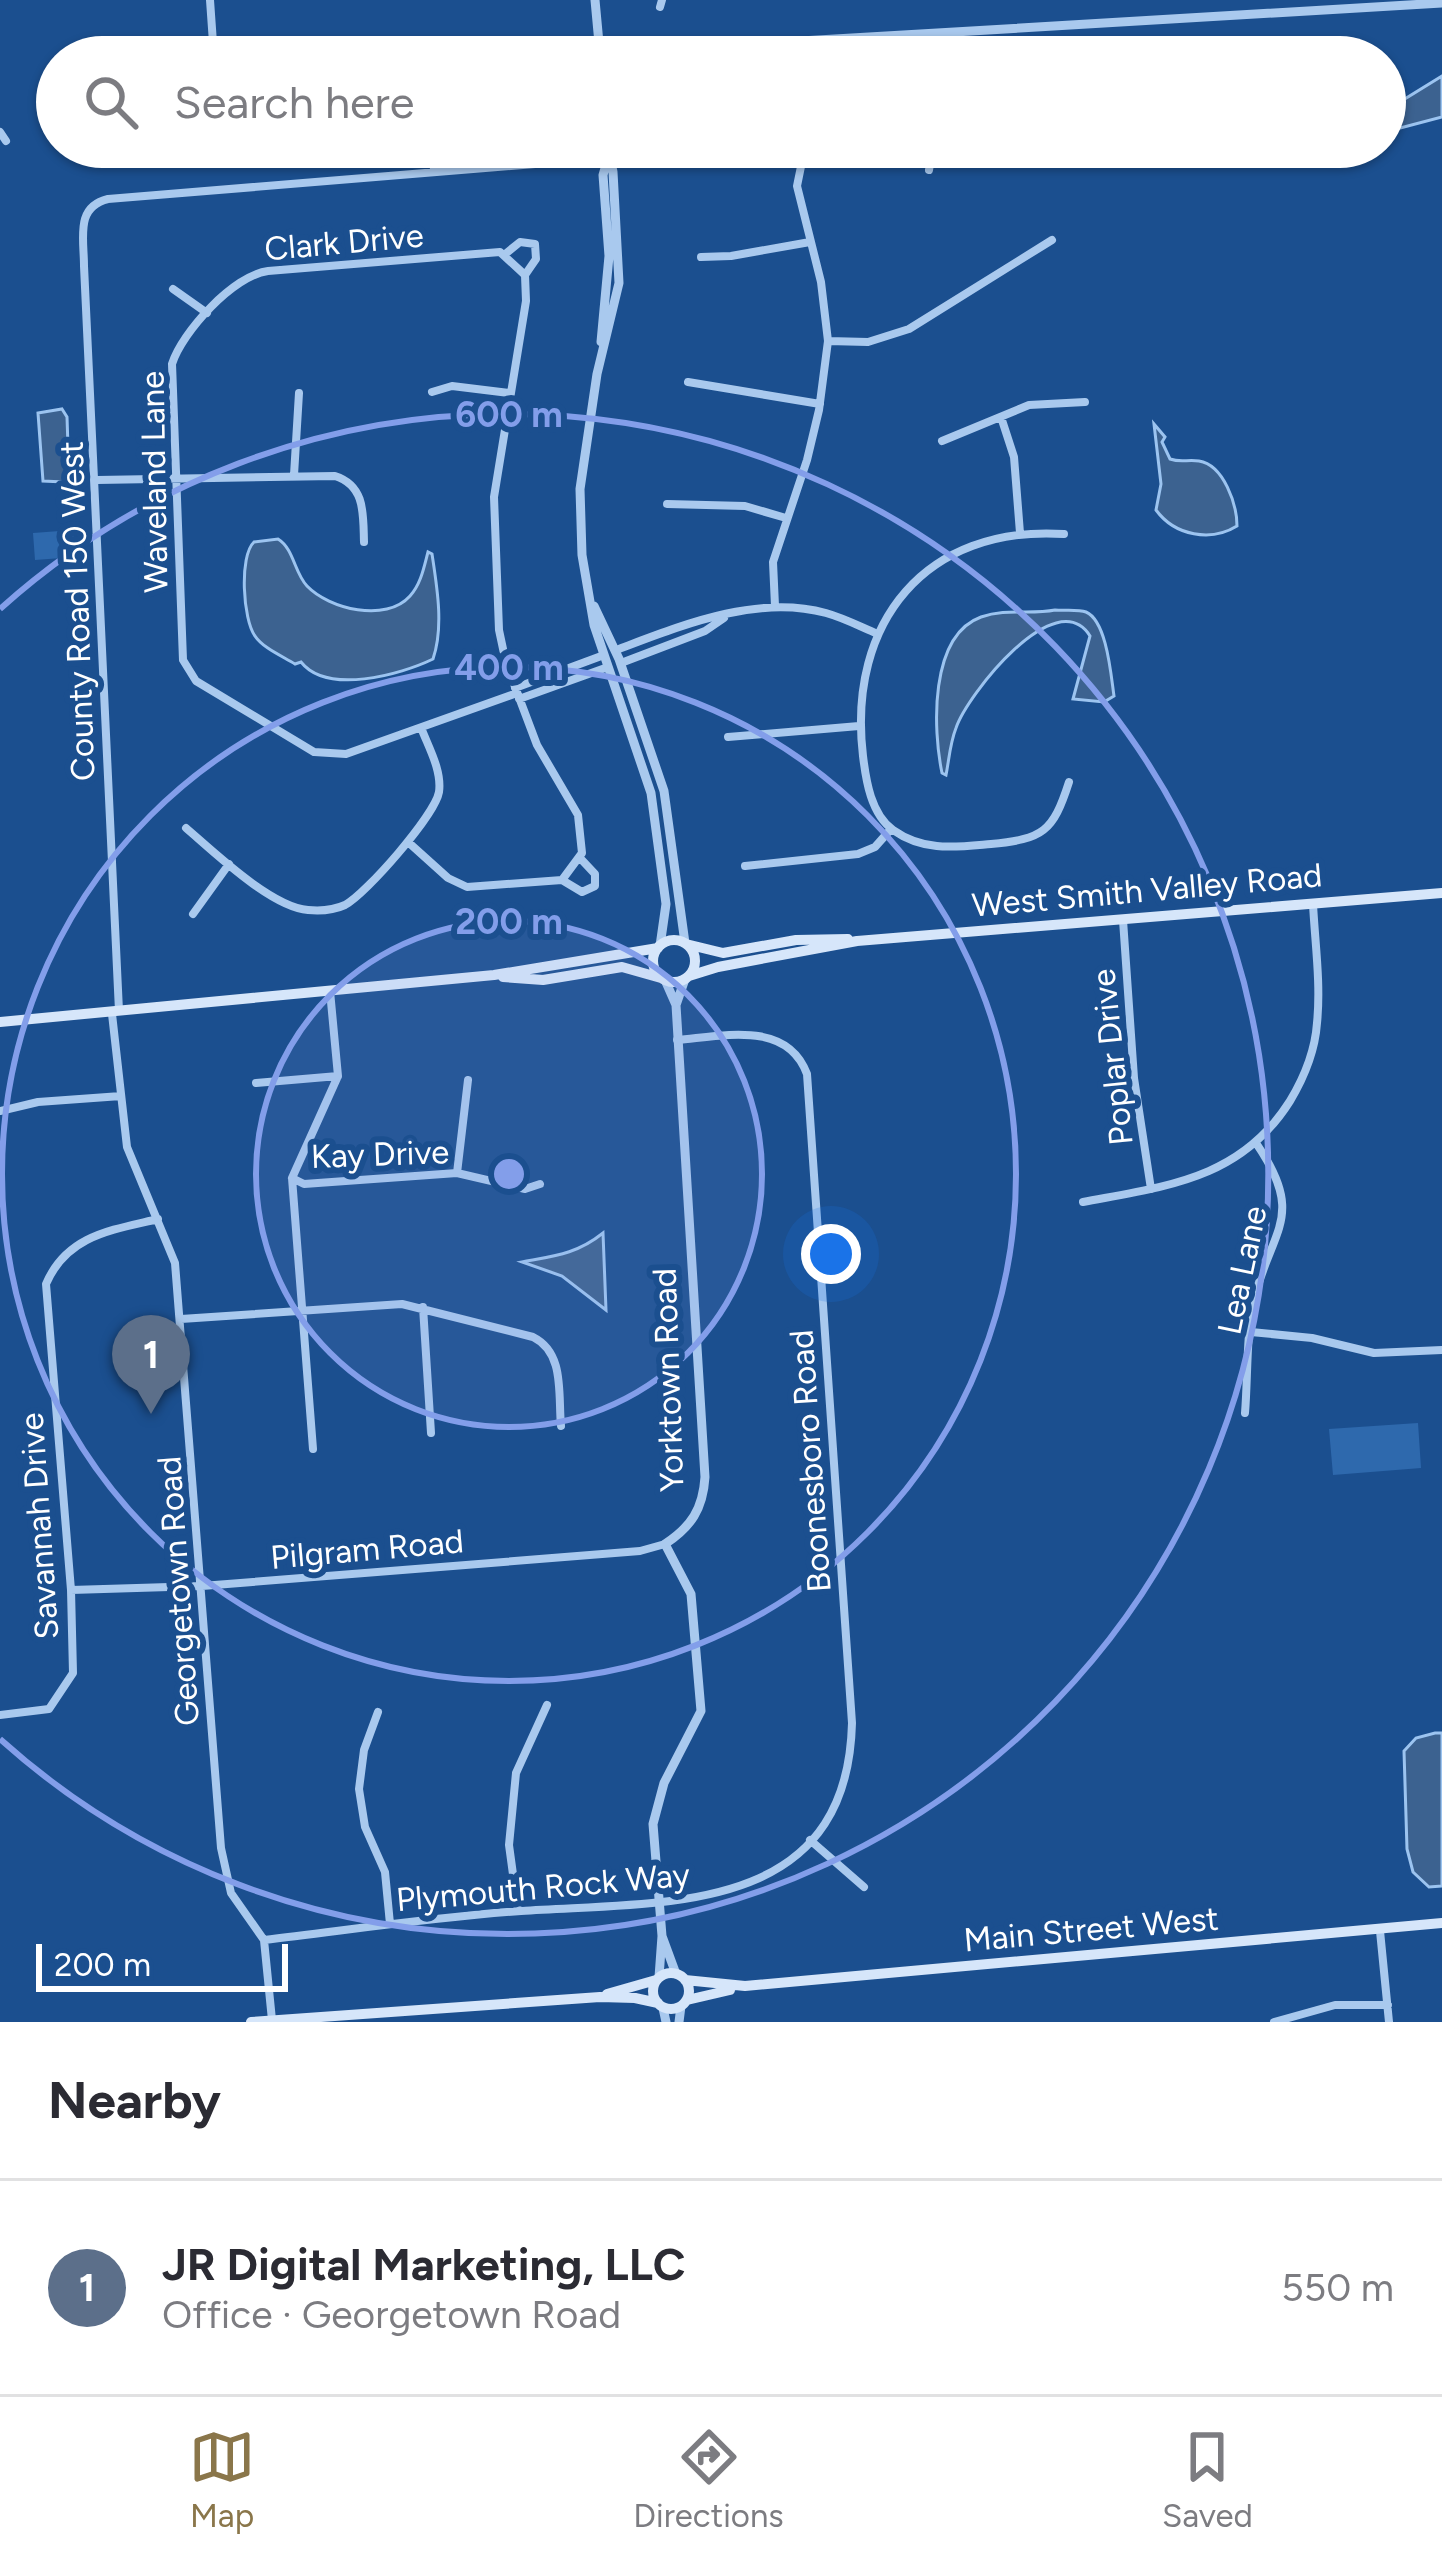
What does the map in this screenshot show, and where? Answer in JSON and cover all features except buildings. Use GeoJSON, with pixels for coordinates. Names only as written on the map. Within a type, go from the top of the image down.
{"type":"FeatureCollection","features":[{"type":"Feature","properties":{"kind":"main road","name":"West Smith Valley Road"},"geometry":{"type":"LineString","coordinates":[[686,944],[723,953],[796,940],[857,940],[1442,893]]}},
{"type":"Feature","properties":{"kind":"main road"},"geometry":{"type":"LineString","coordinates":[[0,1022],[494,975],[659,947],[672,940],[686,944],[695,961],[687,978],[663,979],[631,967],[543,980],[494,975]]}},
{"type":"Feature","properties":{"kind":"main road","name":"West Smith Valley Road"},"geometry":{"type":"LineString","coordinates":[[687,978],[718,967],[857,940]]}},
{"type":"Feature","properties":{"kind":"main road"},"geometry":{"type":"LineString","coordinates":[[659,947],[653,963],[663,979]]}},
{"type":"Feature","properties":{"kind":"main road","name":"Main Street West"},"geometry":{"type":"LineString","coordinates":[[250,2022],[600,1997],[635,1998],[661,2006],[745,1986],[1442,1923]]}},
{"type":"Feature","properties":{"kind":"main road"},"geometry":{"type":"LineString","coordinates":[[681,1977],[684,2003]]}},
{"type":"Feature","properties":{"kind":"main road","name":"Main Street West"},"geometry":{"type":"LineString","coordinates":[[600,1997],[657,1979],[681,1977],[745,1986]]}},
{"type":"Feature","properties":{"kind":"main road"},"geometry":{"type":"LineString","coordinates":[[657,1979],[654,1996],[661,2006]]}},
{"type":"Feature","properties":{"kind":"street"},"geometry":{"type":"LineString","coordinates":[[210,0],[213,36]]}},
{"type":"Feature","properties":{"kind":"street"},"geometry":{"type":"LineString","coordinates":[[595,0],[598,36]]}},
{"type":"Feature","properties":{"kind":"street"},"geometry":{"type":"LineString","coordinates":[[895,36],[1442,3]]}},
{"type":"Feature","properties":{"kind":"street"},"geometry":{"type":"LineString","coordinates":[[434,168],[434,172],[469,168]]}},
{"type":"Feature","properties":{"kind":"street"},"geometry":{"type":"LineString","coordinates":[[605,168],[609,256],[601,351],[580,489],[582,555],[604,655],[650,794],[666,904],[659,947]]}},
{"type":"Feature","properties":{"kind":"street"},"geometry":{"type":"LineString","coordinates":[[775,606],[773,562],[807,460],[828,341],[821,282],[797,186],[801,168]]}},
{"type":"Feature","properties":{"kind":"street","name":"County Road 150 West"},"geometry":{"type":"LineString","coordinates":[[116,1013],[83,221],[88,208],[108,199],[434,172]]}},
{"type":"Feature","properties":{"kind":"street"},"geometry":{"type":"LineString","coordinates":[[828,341],[868,342],[909,329],[1052,240]]}},
{"type":"Feature","properties":{"kind":"street"},"geometry":{"type":"LineString","coordinates":[[408,842],[448,878],[467,887],[562,880],[582,892],[595,886],[595,874],[581,856],[578,815],[537,745],[500,641],[494,518],[527,288],[525,275],[502,254],[520,242],[536,244],[536,259],[525,275]]}},
{"type":"Feature","properties":{"kind":"street"},"geometry":{"type":"LineString","coordinates":[[701,257],[811,242]]}},
{"type":"Feature","properties":{"kind":"street","name":"Clark Drive"},"geometry":{"type":"LineString","coordinates":[[207,313],[255,272],[502,254]]}},
{"type":"Feature","properties":{"kind":"street"},"geometry":{"type":"LineString","coordinates":[[173,289],[207,313]]}},
{"type":"Feature","properties":{"kind":"street","name":"Waveland Lane"},"geometry":{"type":"LineString","coordinates":[[207,313],[172,361],[183,660],[196,681],[314,752],[346,754],[421,729]]}},
{"type":"Feature","properties":{"kind":"street"},"geometry":{"type":"LineString","coordinates":[[688,382],[820,404]]}},
{"type":"Feature","properties":{"kind":"street"},"geometry":{"type":"LineString","coordinates":[[432,392],[452,386],[509,394]]}},
{"type":"Feature","properties":{"kind":"street"},"geometry":{"type":"LineString","coordinates":[[294,475],[299,393]]}},
{"type":"Feature","properties":{"kind":"street"},"geometry":{"type":"LineString","coordinates":[[942,440],[1047,401],[1085,402]]}},
{"type":"Feature","properties":{"kind":"street"},"geometry":{"type":"LineString","coordinates":[[1001,417],[1014,457],[1020,533]]}},
{"type":"Feature","properties":{"kind":"street"},"geometry":{"type":"LineString","coordinates":[[97,480],[335,476],[350,483],[362,504],[364,542]]}},
{"type":"Feature","properties":{"kind":"street"},"geometry":{"type":"LineString","coordinates":[[667,504],[745,506],[787,518]]}},
{"type":"Feature","properties":{"kind":"street"},"geometry":{"type":"LineString","coordinates":[[1064,534],[1020,533],[973,544],[910,585],[878,634],[864,671],[859,726],[874,806],[892,829],[912,841],[936,847],[1029,838],[1055,821],[1069,782]]}},
{"type":"Feature","properties":{"kind":"street"},"geometry":{"type":"LineString","coordinates":[[591,602],[616,650],[664,790],[686,944]]}},
{"type":"Feature","properties":{"kind":"street"},"geometry":{"type":"LineString","coordinates":[[616,650],[700,619],[775,606],[826,613],[878,634]]}},
{"type":"Feature","properties":{"kind":"street"},"geometry":{"type":"LineString","coordinates":[[621,663],[705,631],[725,617]]}},
{"type":"Feature","properties":{"kind":"street"},"geometry":{"type":"LineString","coordinates":[[186,828],[289,905],[326,910],[346,904],[408,842],[434,807],[440,789],[437,768],[421,729],[604,655]]}},
{"type":"Feature","properties":{"kind":"street"},"geometry":{"type":"LineString","coordinates":[[517,693],[608,667]]}},
{"type":"Feature","properties":{"kind":"street"},"geometry":{"type":"LineString","coordinates":[[728,737],[859,726]]}},
{"type":"Feature","properties":{"kind":"street"},"geometry":{"type":"LineString","coordinates":[[745,866],[858,854],[875,847],[892,829]]}},
{"type":"Feature","properties":{"kind":"street"},"geometry":{"type":"LineString","coordinates":[[562,880],[581,856]]}},
{"type":"Feature","properties":{"kind":"street"},"geometry":{"type":"LineString","coordinates":[[193,914],[229,864]]}},
{"type":"Feature","properties":{"kind":"street"},"geometry":{"type":"LineString","coordinates":[[1084,1202],[1151,1189],[1220,1167],[1256,1143],[1291,1098],[1315,1043],[1313,904]]}},
{"type":"Feature","properties":{"kind":"street","name":"Poplar Drive"},"geometry":{"type":"LineString","coordinates":[[1123,920],[1135,1078],[1151,1189]]}},
{"type":"Feature","properties":{"kind":"street","name":"Yorktown Road"},"geometry":{"type":"LineString","coordinates":[[665,1544],[686,1529],[698,1511],[705,1477],[677,1040],[676,1005],[687,978]]}},
{"type":"Feature","properties":{"kind":"street","name":"Yorktown Road"},"geometry":{"type":"LineString","coordinates":[[663,979],[676,1005]]}},
{"type":"Feature","properties":{"kind":"street"},"geometry":{"type":"LineString","coordinates":[[313,1449],[292,1178],[338,1076],[330,989]]}},
{"type":"Feature","properties":{"kind":"street","name":"Georgetown Road"},"geometry":{"type":"LineString","coordinates":[[116,1013],[127,1147],[175,1263],[221,1848],[231,1893],[264,1940],[272,2020]]}},
{"type":"Feature","properties":{"kind":"street","name":"Boonesboro Road"},"geometry":{"type":"LineString","coordinates":[[677,1040],[766,1036],[802,1059],[807,1074],[852,1723],[843,1782],[810,1840]]}},
{"type":"Feature","properties":{"kind":"street"},"geometry":{"type":"LineString","coordinates":[[256,1083],[338,1076]]}},
{"type":"Feature","properties":{"kind":"street"},"geometry":{"type":"LineString","coordinates":[[458,1173],[468,1080]]}},
{"type":"Feature","properties":{"kind":"street"},"geometry":{"type":"LineString","coordinates":[[0,1111],[38,1102],[121,1096]]}},
{"type":"Feature","properties":{"kind":"street","name":"Lea Lane"},"geometry":{"type":"LineString","coordinates":[[1245,1413],[1254,1300],[1280,1233],[1283,1209],[1277,1179],[1256,1143]]}},
{"type":"Feature","properties":{"kind":"street","name":"Kay Drive"},"geometry":{"type":"LineString","coordinates":[[292,1178],[304,1184],[458,1173],[525,1189],[540,1184]]}},
{"type":"Feature","properties":{"kind":"street","name":"Savannah Drive"},"geometry":{"type":"LineString","coordinates":[[3,1715],[49,1709],[73,1673],[71,1590],[46,1284],[65,1252],[83,1240],[158,1219]]}},
{"type":"Feature","properties":{"kind":"street"},"geometry":{"type":"LineString","coordinates":[[181,1318],[374,1304],[422,1307],[533,1336],[547,1344],[556,1360],[561,1426]]}},
{"type":"Feature","properties":{"kind":"street"},"geometry":{"type":"LineString","coordinates":[[422,1307],[431,1433]]}},
{"type":"Feature","properties":{"kind":"street"},"geometry":{"type":"LineString","coordinates":[[1251,1332],[1312,1338],[1374,1353],[1442,1350]]}},
{"type":"Feature","properties":{"kind":"street"},"geometry":{"type":"LineString","coordinates":[[657,1979],[662,1936],[653,1824],[664,1783],[701,1711],[691,1594],[665,1544]]}},
{"type":"Feature","properties":{"kind":"street","name":"Pilgram Road"},"geometry":{"type":"LineString","coordinates":[[71,1590],[202,1586],[640,1551],[665,1544]]}},
{"type":"Feature","properties":{"kind":"street"},"geometry":{"type":"LineString","coordinates":[[518,1911],[508,1845],[516,1772],[547,1705]]}},
{"type":"Feature","properties":{"kind":"street"},"geometry":{"type":"LineString","coordinates":[[378,1712],[364,1750],[358,1789],[365,1827],[385,1872],[390,1924]]}},
{"type":"Feature","properties":{"kind":"street"},"geometry":{"type":"LineString","coordinates":[[810,1840],[865,1886]]}},
{"type":"Feature","properties":{"kind":"street","name":"Plymouth Rock Way"},"geometry":{"type":"LineString","coordinates":[[264,1940],[518,1911],[691,1900],[760,1881],[810,1840]]}},
{"type":"Feature","properties":{"kind":"street"},"geometry":{"type":"LineString","coordinates":[[1380,1931],[1389,2022]]}},
{"type":"Feature","properties":{"kind":"street"},"geometry":{"type":"LineString","coordinates":[[662,1936],[681,1977]]}},
{"type":"Feature","properties":{"kind":"street"},"geometry":{"type":"LineString","coordinates":[[679,2022],[684,2003]]}},
{"type":"Feature","properties":{"kind":"street"},"geometry":{"type":"LineString","coordinates":[[1274,2022],[1335,2005],[1388,2005]]}},
{"type":"Feature","properties":{"kind":"street"},"geometry":{"type":"LineString","coordinates":[[661,2006],[666,2022]]}},
{"type":"Feature","properties":{"kind":"shaded area"},"geometry":{"type":"Polygon","coordinates":[[[1442,76],[1442,117],[1406,126],[1406,98],[1442,76]]]}},
{"type":"Feature","properties":{"kind":"shaded area"},"geometry":{"type":"Polygon","coordinates":[[[62,409],[67,417],[69,477],[64,482],[43,481],[38,413],[62,409]]]}},
{"type":"Feature","properties":{"kind":"shaded area"},"geometry":{"type":"Polygon","coordinates":[[[1154,424],[1165,437],[1162,442],[1170,459],[1208,464],[1222,478],[1232,497],[1237,526],[1216,534],[1194,534],[1173,526],[1156,510],[1161,484],[1154,424]]]}},
{"type":"Feature","properties":{"kind":"shaded area"},"geometry":{"type":"Polygon","coordinates":[[[73,530],[75,557],[35,560],[33,533],[73,530]]]}},
{"type":"Feature","properties":{"kind":"shaded area"},"geometry":{"type":"Polygon","coordinates":[[[278,539],[307,586],[329,601],[358,610],[400,604],[414,591],[428,552],[432,554],[439,620],[433,659],[384,676],[345,680],[313,672],[263,644],[248,617],[246,560],[254,542],[278,539]]]}},
{"type":"Feature","properties":{"kind":"shaded area"},"geometry":{"type":"Polygon","coordinates":[[[1083,611],[1093,617],[1107,650],[1114,696],[1104,702],[1073,699],[1090,636],[1075,623],[1056,623],[1014,649],[977,692],[956,728],[946,775],[942,773],[937,710],[943,663],[952,643],[964,627],[981,617],[1083,611]]]}},
{"type":"Feature","properties":{"kind":"shaded area"},"geometry":{"type":"Polygon","coordinates":[[[603,1233],[606,1310],[562,1276],[522,1262],[574,1250],[603,1233]]]}},
{"type":"Feature","properties":{"kind":"shaded area"},"geometry":{"type":"Polygon","coordinates":[[[1418,1423],[1421,1468],[1333,1475],[1329,1429],[1418,1423]]]}},
{"type":"Feature","properties":{"kind":"shaded area"},"geometry":{"type":"Polygon","coordinates":[[[1442,1733],[1442,1886],[1429,1887],[1413,1872],[1407,1849],[1404,1751],[1416,1738],[1442,1733]]]}},
{"type":"Feature","properties":{"kind":"place","name":"JR Digital Marketing, LLC"},"geometry":{"type":"Point","coordinates":[151,1414]}}]}
